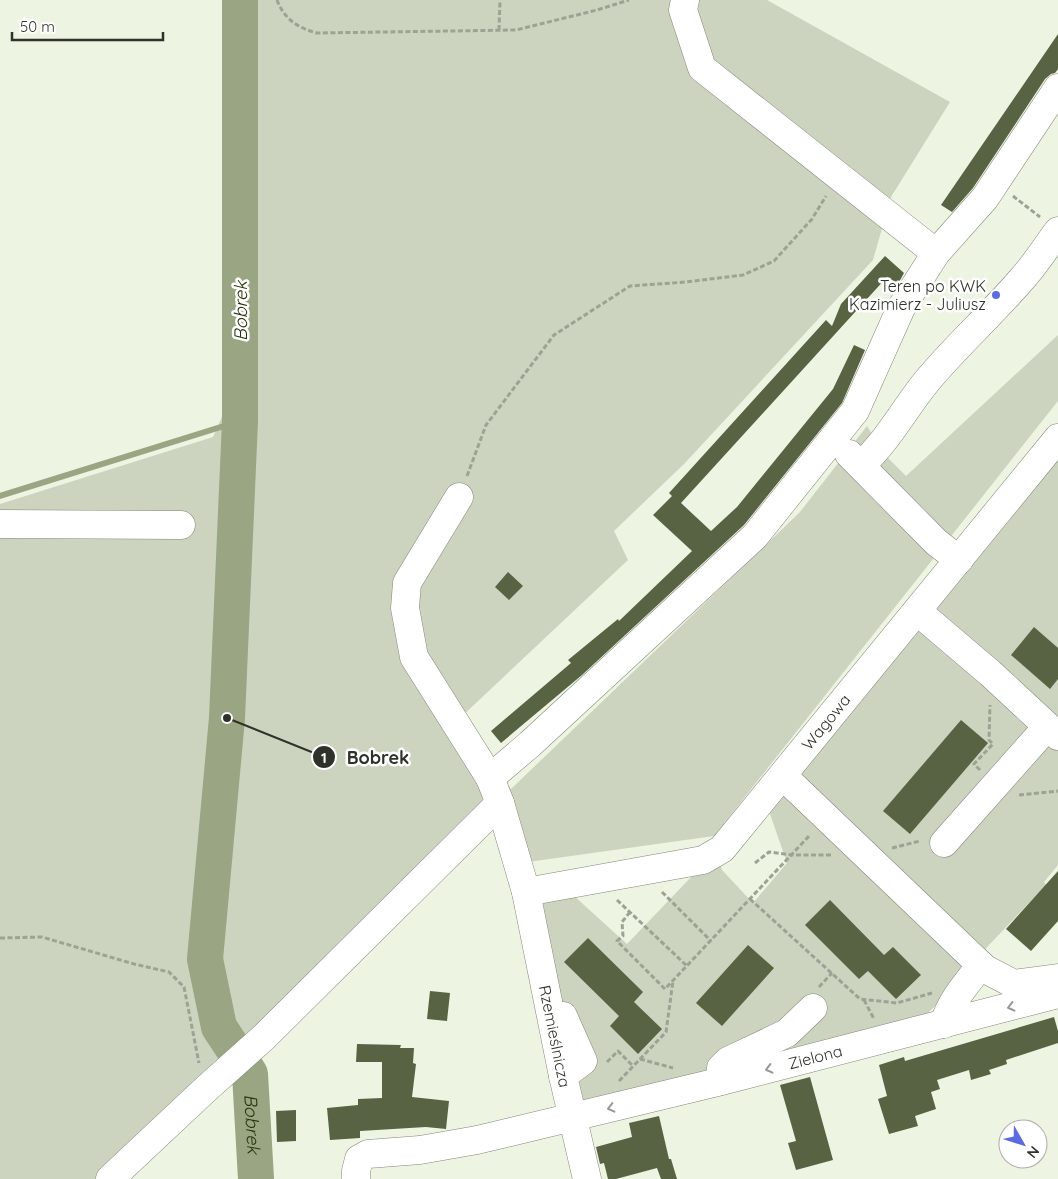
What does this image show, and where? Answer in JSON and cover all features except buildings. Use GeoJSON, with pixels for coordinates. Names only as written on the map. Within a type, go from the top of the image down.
{"type":"FeatureCollection","features":[{"type":"Feature","properties":{"kind":"street"},"geometry":{"type":"LineString","coordinates":[[685,0],[683,10],[702,68],[936,253]]}},
{"type":"Feature","properties":{"kind":"street"},"geometry":{"type":"LineString","coordinates":[[490,778],[530,744],[755,536],[855,410],[901,308],[936,253],[985,198],[1058,88]]}},
{"type":"Feature","properties":{"kind":"street"},"geometry":{"type":"LineString","coordinates":[[861,465],[887,437],[927,381],[1022,280],[1058,231]]}},
{"type":"Feature","properties":{"kind":"street","name":"Wagowa"},"geometry":{"type":"LineString","coordinates":[[526,892],[703,860],[722,849],[1058,438]]}},
{"type":"Feature","properties":{"kind":"street"},"geometry":{"type":"LineString","coordinates":[[833,439],[936,542],[959,560]]}},
{"type":"Feature","properties":{"kind":"street","name":"Rzemieślnicza"},"geometry":{"type":"LineString","coordinates":[[459,497],[407,583],[405,608],[414,657],[490,778],[500,803],[526,892],[563,1076],[585,1114],[587,1179]]}},
{"type":"Feature","properties":{"kind":"street"},"geometry":{"type":"LineString","coordinates":[[0,524],[181,525]]}},
{"type":"Feature","properties":{"kind":"street"},"geometry":{"type":"LineString","coordinates":[[918,611],[990,673],[1053,732],[996,785],[944,843]]}},
{"type":"Feature","properties":{"kind":"street"},"geometry":{"type":"LineString","coordinates":[[783,776],[985,969],[1014,984],[1058,978]]}},
{"type":"Feature","properties":{"kind":"street"},"geometry":{"type":"LineString","coordinates":[[110,1179],[263,1038],[500,803]]}},
{"type":"Feature","properties":{"kind":"street"},"geometry":{"type":"LineString","coordinates":[[944,1024],[957,997],[981,965]]}},
{"type":"Feature","properties":{"kind":"street","name":"Zielona"},"geometry":{"type":"LineString","coordinates":[[356,1179],[359,1159],[368,1154],[420,1150],[478,1140],[720,1081],[1058,994]]}},
{"type":"Feature","properties":{"kind":"street"},"geometry":{"type":"LineString","coordinates":[[720,1081],[721,1068],[728,1061],[787,1034],[817,996]]}},
{"type":"Feature","properties":{"kind":"path"},"geometry":{"type":"LineString","coordinates":[[276,0],[281,11],[293,23],[304,30],[317,33],[516,30],[629,0]]}},
{"type":"Feature","properties":{"kind":"path"},"geometry":{"type":"LineString","coordinates":[[499,30],[500,0]]}},
{"type":"Feature","properties":{"kind":"path"},"geometry":{"type":"LineString","coordinates":[[459,497],[486,425],[554,335],[630,286],[743,275],[774,261],[812,219],[839,176]]}},
{"type":"Feature","properties":{"kind":"path"},"geometry":{"type":"LineString","coordinates":[[995,182],[1058,231]]}},
{"type":"Feature","properties":{"kind":"path"},"geometry":{"type":"LineString","coordinates":[[990,673],[989,740],[993,744],[974,764],[996,785],[1012,796],[1058,791]]}},
{"type":"Feature","properties":{"kind":"path"},"geometry":{"type":"LineString","coordinates":[[630,912],[622,922],[623,936],[617,941],[665,989],[826,818]]}},
{"type":"Feature","properties":{"kind":"path"},"geometry":{"type":"LineString","coordinates":[[864,854],[936,838],[944,843]]}},
{"type":"Feature","properties":{"kind":"path"},"geometry":{"type":"LineString","coordinates":[[755,863],[769,852],[792,855]]}},
{"type":"Feature","properties":{"kind":"path"},"geometry":{"type":"LineString","coordinates":[[640,871],[711,941]]}},
{"type":"Feature","properties":{"kind":"path"},"geometry":{"type":"LineString","coordinates":[[594,880],[687,966]]}},
{"type":"Feature","properties":{"kind":"path"},"geometry":{"type":"LineString","coordinates":[[750,899],[860,1000],[897,1004],[932,993]]}},
{"type":"Feature","properties":{"kind":"path"},"geometry":{"type":"LineString","coordinates":[[0,938],[42,937],[134,964],[169,972],[184,987],[197,1056],[212,1083]]}},
{"type":"Feature","properties":{"kind":"path"},"geometry":{"type":"LineString","coordinates":[[817,996],[832,974]]}},
{"type":"Feature","properties":{"kind":"path"},"geometry":{"type":"LineString","coordinates":[[585,1114],[603,1098],[666,1032],[674,981]]}},
{"type":"Feature","properties":{"kind":"path"},"geometry":{"type":"LineString","coordinates":[[864,1000],[874,1019]]}},
{"type":"Feature","properties":{"kind":"path"},"geometry":{"type":"LineString","coordinates":[[618,1051],[633,1066]]}},
{"type":"Feature","properties":{"kind":"green space"},"geometry":{"type":"Polygon","coordinates":[[[230,0],[767,0],[950,102],[891,197],[873,260],[684,464],[614,531],[628,560],[460,718],[511,789],[800,512],[867,426],[885,455],[906,476],[1058,335],[1058,401],[714,836],[528,862],[495,826],[254,1065],[205,1077],[95,1179],[0,1179],[0,504],[213,437],[224,412],[230,0]]]}},
{"type":"Feature","properties":{"kind":"green space"},"geometry":{"type":"Polygon","coordinates":[[[1058,453],[1058,865],[1044,882],[1046,885],[989,945],[966,975],[917,1024],[585,1105],[560,1024],[534,913],[549,898],[573,895],[627,944],[695,873],[720,863],[722,870],[753,903],[787,863],[769,811],[1058,453]]]}},
{"type":"Feature","properties":{"kind":"waterway","name":"Bobrek"},"geometry":{"type":"LineString","coordinates":[[240,0],[240,421],[227,718],[205,959],[219,1027],[250,1074],[256,1179]]}},
{"type":"Feature","properties":{"kind":"waterway"},"geometry":{"type":"LineString","coordinates":[[0,496],[240,421]]}},
{"type":"Feature","properties":{"kind":"place","name":"Teren po KWK Kazimierz - Juliusz"},"geometry":{"type":"Point","coordinates":[996,295]}},
{"type":"Feature","properties":{"kind":"place","name":"Bobrek"},"geometry":{"type":"Point","coordinates":[227,718]}}]}
